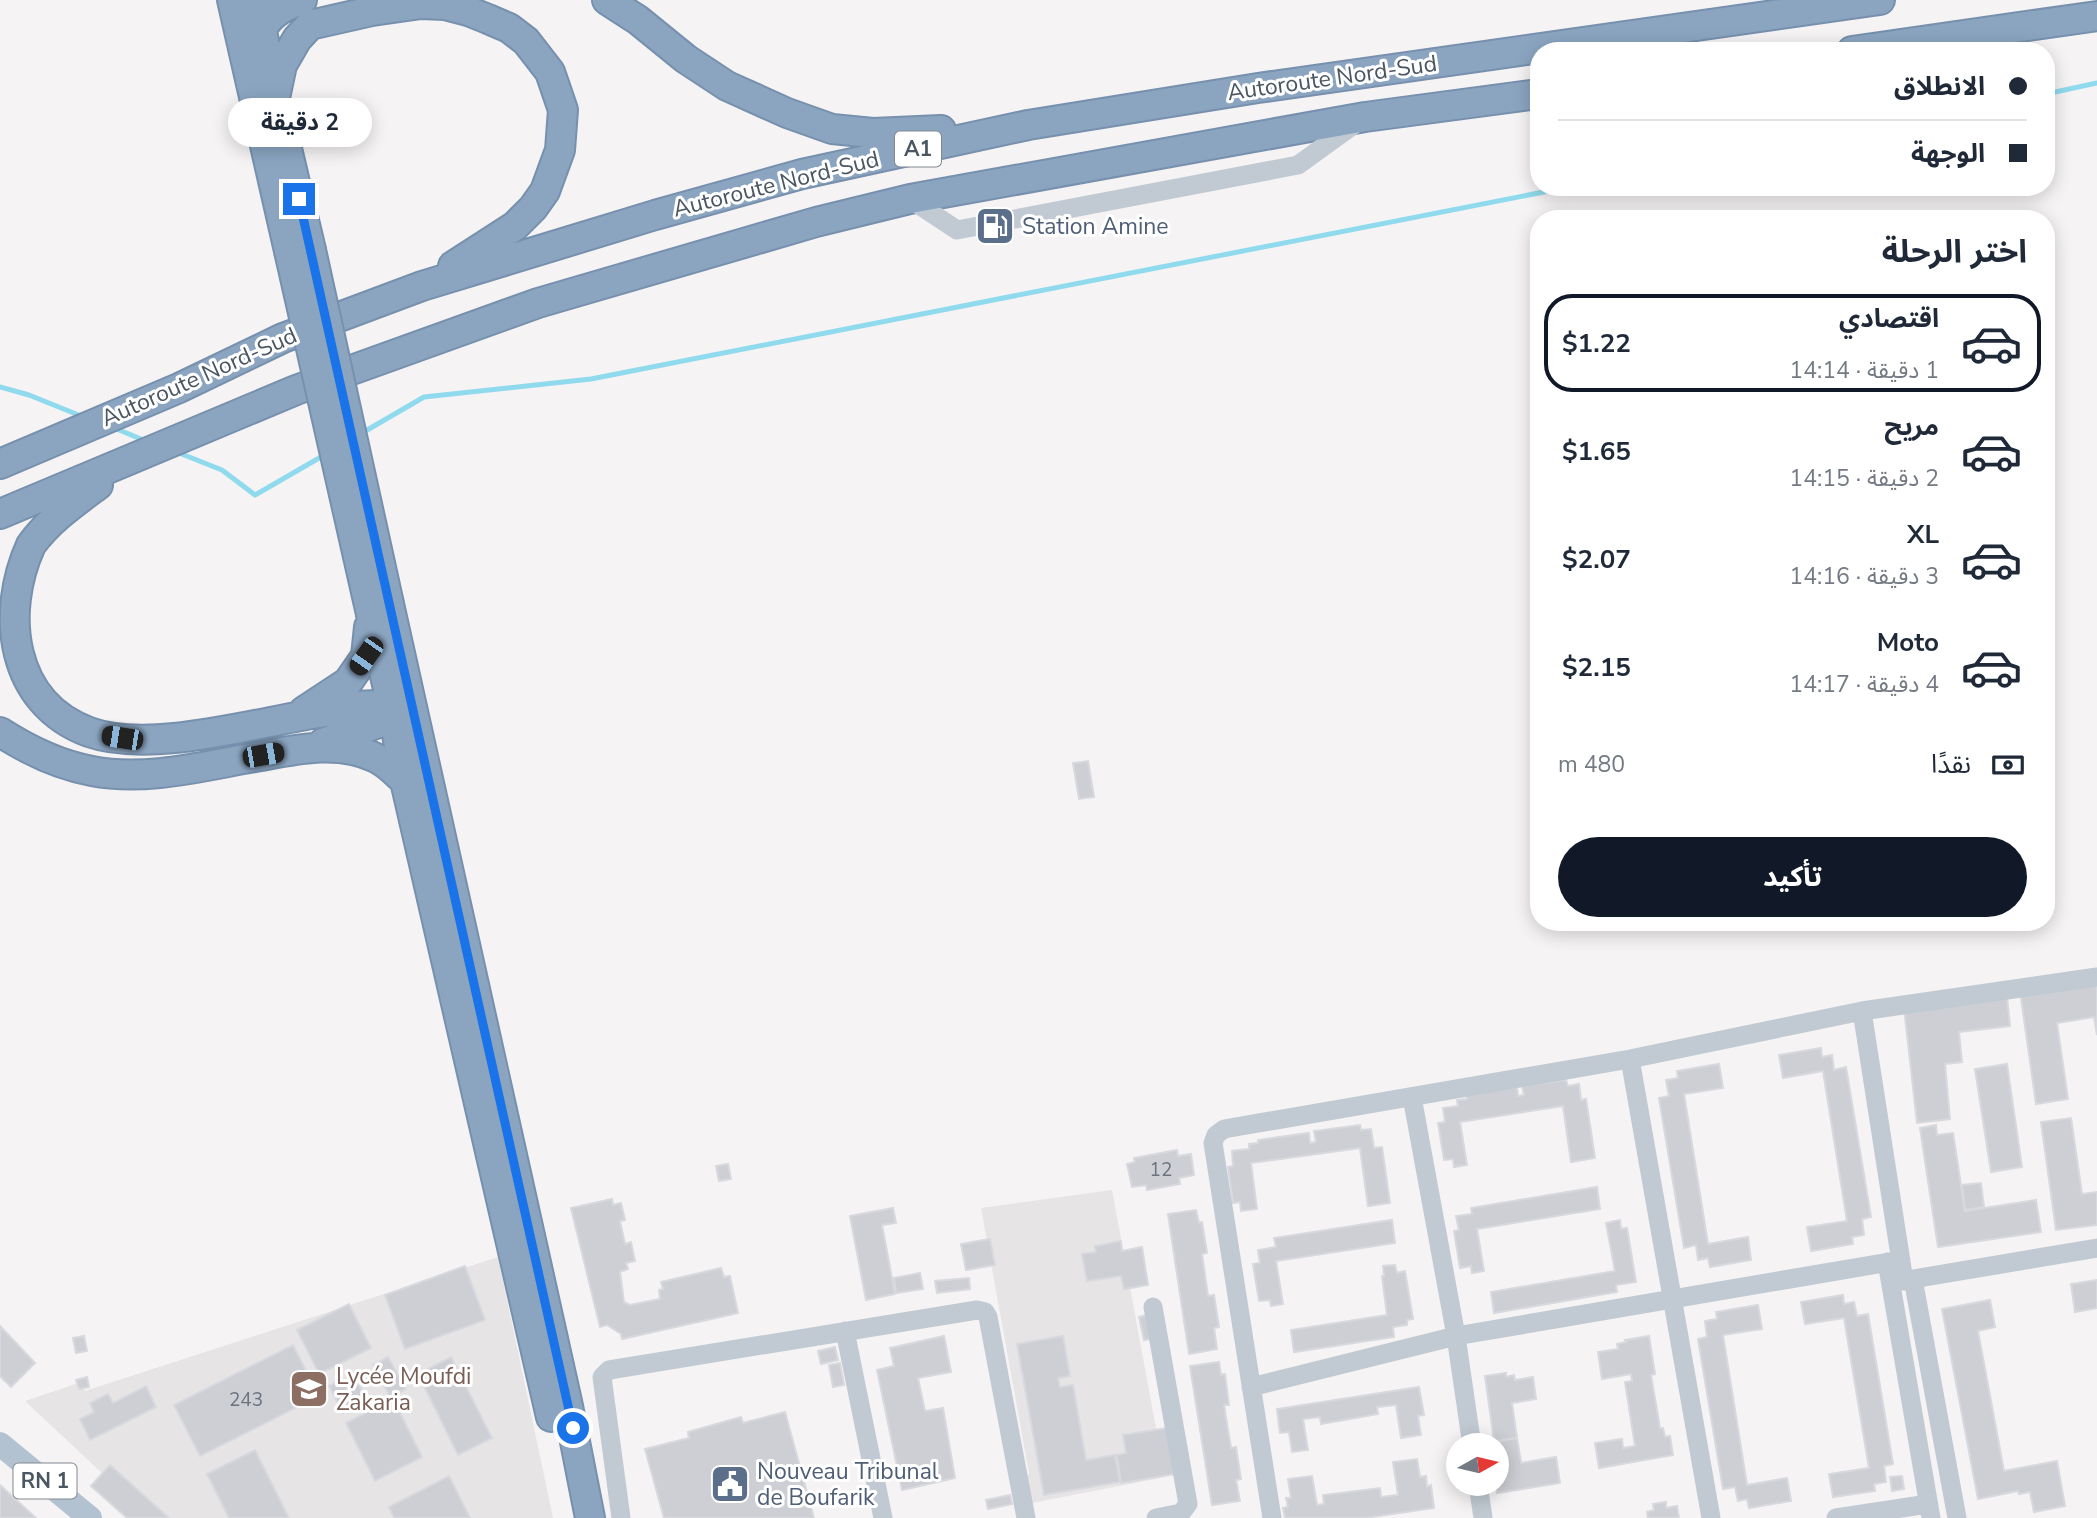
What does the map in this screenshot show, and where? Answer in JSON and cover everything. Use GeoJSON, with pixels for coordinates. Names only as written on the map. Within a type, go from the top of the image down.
{"type":"FeatureCollection","features":[{"type":"Feature","properties":{"kind":"highway"},"geometry":{"type":"LineString","coordinates":[[607,0],[727,86],[787,113],[832,129],[873,133],[1028,125]]}},
{"type":"Feature","properties":{"kind":"highway","name":"Autoroute Nord-Sud"},"geometry":{"type":"LineString","coordinates":[[1583,42],[1880,0]]}},
{"type":"Feature","properties":{"kind":"highway"},"geometry":{"type":"LineString","coordinates":[[246,8],[306,13],[372,11],[421,4],[445,5],[468,10],[509,29],[526,41],[550,72],[563,110],[560,150],[545,191],[515,226],[422,286]]}},
{"type":"Feature","properties":{"kind":"highway"},"geometry":{"type":"LineString","coordinates":[[246,8],[248,69],[300,251],[380,609],[405,781],[566,1483],[570,1518]]}},
{"type":"Feature","properties":{"kind":"highway"},"geometry":{"type":"LineString","coordinates":[[246,8],[275,97],[300,251]]}},
{"type":"Feature","properties":{"kind":"highway"},"geometry":{"type":"LineString","coordinates":[[275,97],[282,65],[297,38],[306,13]]}},
{"type":"Feature","properties":{"kind":"highway"},"geometry":{"type":"LineString","coordinates":[[1915,42],[2097,16]]}},
{"type":"Feature","properties":{"kind":"highway","name":"Autoroute Nord-Sud"},"geometry":{"type":"LineString","coordinates":[[0,464],[178,388],[283,338],[422,286],[802,174],[1028,125],[1258,88],[1530,50]]}},
{"type":"Feature","properties":{"kind":"highway","name":"Autoroute Nord-Sud"},"geometry":{"type":"LineString","coordinates":[[0,514],[296,390],[538,303],[816,222],[910,199],[1365,117],[1530,95]]}},
{"type":"Feature","properties":{"kind":"highway"},"geometry":{"type":"LineString","coordinates":[[135,458],[60,513],[31,545],[12,579],[4,617],[9,651],[23,680],[61,718],[90,732],[122,738],[152,739],[243,728],[297,716],[376,705],[393,711],[422,749]]}},
{"type":"Feature","properties":{"kind":"highway"},"geometry":{"type":"LineString","coordinates":[[380,609],[407,681],[568,1406],[590,1518]]}},
{"type":"Feature","properties":{"kind":"highway"},"geometry":{"type":"LineString","coordinates":[[297,716],[348,682],[366,656],[380,609]]}},
{"type":"Feature","properties":{"kind":"highway"},"geometry":{"type":"LineString","coordinates":[[0,732],[22,746],[64,764],[94,772],[165,772],[310,747],[384,721],[393,711],[407,681]]}},
{"type":"Feature","properties":{"kind":"highway"},"geometry":{"type":"LineString","coordinates":[[310,747],[351,749],[377,758],[405,781]]}},
{"type":"Feature","properties":{"kind":"main road","name":"RN 1"},"geometry":{"type":"LineString","coordinates":[[0,1444],[90,1518]]}},
{"type":"Feature","properties":{"kind":"street"},"geometry":{"type":"LineString","coordinates":[[910,199],[957,229],[971,227],[1298,165],[1365,117]]}},
{"type":"Feature","properties":{"kind":"street"},"geometry":{"type":"LineString","coordinates":[[1272,1518],[1213,1143],[1216,1135],[1224,1129],[1630,1059],[1862,1011],[2097,976]]}},
{"type":"Feature","properties":{"kind":"street"},"geometry":{"type":"LineString","coordinates":[[1862,1011],[1894,1261],[1903,1281],[1956,1518]]}},
{"type":"Feature","properties":{"kind":"street"},"geometry":{"type":"LineString","coordinates":[[1630,1059],[1711,1518]]}},
{"type":"Feature","properties":{"kind":"street"},"geometry":{"type":"LineString","coordinates":[[1412,1097],[1456,1336],[1470,1433]]}},
{"type":"Feature","properties":{"kind":"street"},"geometry":{"type":"LineString","coordinates":[[1903,1281],[2097,1248]]}},
{"type":"Feature","properties":{"kind":"street"},"geometry":{"type":"LineString","coordinates":[[1251,1387],[1456,1336],[1894,1261]]}},
{"type":"Feature","properties":{"kind":"street"},"geometry":{"type":"LineString","coordinates":[[1836,1518],[1930,1511],[1903,1281]]}},
{"type":"Feature","properties":{"kind":"street"},"geometry":{"type":"LineString","coordinates":[[1153,1307],[1188,1504],[1181,1513],[1156,1518]]}},
{"type":"Feature","properties":{"kind":"street"},"geometry":{"type":"LineString","coordinates":[[621,1518],[602,1377],[604,1373],[978,1310],[985,1312],[988,1317],[1026,1518]]}},
{"type":"Feature","properties":{"kind":"street"},"geometry":{"type":"LineString","coordinates":[[845,1331],[883,1518]]}},
{"type":"Feature","properties":{"kind":"street"},"geometry":{"type":"LineString","coordinates":[[1480,1496],[1483,1518]]}},
{"type":"Feature","properties":{"kind":"shaded area"},"geometry":{"type":"Polygon","coordinates":[[[1112,1190],[1165,1477],[1027,1504],[1024,1485],[1029,1473],[981,1208],[1112,1190]]]}},
{"type":"Feature","properties":{"kind":"shaded area","name":"Lycée Moufdi Zakaria"},"geometry":{"type":"Polygon","coordinates":[[[498,1257],[553,1518],[150,1518],[25,1401],[82,1382],[85,1391],[498,1257]]]}},
{"type":"Feature","properties":{"kind":"building"},"geometry":{"type":"Polygon","coordinates":[[[1088,761],[1094,797],[1079,799],[1073,763],[1088,761]]]}},
{"type":"Feature","properties":{"kind":"building"},"geometry":{"type":"Polygon","coordinates":[[[2097,980],[2097,1035],[2094,1017],[2057,1023],[2068,1099],[2036,1104],[2020,991],[2097,980]]]}},
{"type":"Feature","properties":{"kind":"building"},"geometry":{"type":"Polygon","coordinates":[[[2007,997],[2010,1026],[1959,1032],[1962,1062],[1945,1064],[1950,1119],[1917,1123],[1904,1008],[2007,997]]]}},
{"type":"Feature","properties":{"kind":"building"},"geometry":{"type":"Polygon","coordinates":[[[1821,1048],[1822,1057],[1832,1055],[1834,1070],[1846,1067],[1871,1217],[1862,1219],[1864,1235],[1852,1237],[1853,1244],[1811,1251],[1807,1227],[1847,1221],[1823,1071],[1783,1078],[1779,1055],[1821,1048]]]}},
{"type":"Feature","properties":{"kind":"building"},"geometry":{"type":"Polygon","coordinates":[[[1719,1064],[1723,1088],[1684,1094],[1708,1244],[1748,1237],[1751,1260],[1710,1267],[1708,1258],[1698,1260],[1696,1245],[1684,1248],[1659,1098],[1669,1096],[1666,1080],[1678,1078],[1677,1071],[1719,1064]]]}},
{"type":"Feature","properties":{"kind":"building"},"geometry":{"type":"Polygon","coordinates":[[[2007,1064],[2022,1167],[1991,1172],[1975,1069],[2007,1064]]]}},
{"type":"Feature","properties":{"kind":"building"},"geometry":{"type":"Polygon","coordinates":[[[1566,1080],[1568,1086],[1579,1084],[1581,1100],[1586,1099],[1595,1158],[1571,1162],[1563,1106],[1460,1122],[1467,1165],[1454,1167],[1453,1159],[1444,1160],[1438,1123],[1445,1122],[1443,1108],[1458,1106],[1457,1100],[1467,1099],[1466,1095],[1517,1087],[1518,1096],[1524,1095],[1522,1086],[1566,1080]]]}},
{"type":"Feature","properties":{"kind":"building"},"geometry":{"type":"Polygon","coordinates":[[[2071,1118],[2082,1194],[2097,1192],[2097,1225],[2056,1230],[2041,1122],[2071,1118]]]}},
{"type":"Feature","properties":{"kind":"building"},"geometry":{"type":"Polygon","coordinates":[[[1360,1125],[1361,1130],[1371,1129],[1374,1148],[1382,1147],[1390,1203],[1368,1206],[1360,1148],[1251,1163],[1257,1209],[1241,1211],[1240,1202],[1233,1203],[1228,1167],[1233,1166],[1232,1151],[1249,1149],[1249,1144],[1258,1143],[1258,1140],[1309,1133],[1310,1143],[1316,1142],[1314,1131],[1360,1125]]]}},
{"type":"Feature","properties":{"kind":"building"},"geometry":{"type":"Polygon","coordinates":[[[1936,1125],[1937,1135],[1953,1133],[1965,1211],[2036,1200],[2041,1232],[1938,1247],[1920,1128],[1936,1125]]]}},
{"type":"Feature","properties":{"kind":"building"},"geometry":{"type":"Polygon","coordinates":[[[1177,1150],[1178,1156],[1191,1154],[1194,1175],[1179,1178],[1180,1184],[1147,1190],[1146,1185],[1132,1187],[1127,1164],[1135,1162],[1134,1158],[1177,1150]]]}},
{"type":"Feature","properties":{"kind":"building"},"geometry":{"type":"Polygon","coordinates":[[[728,1164],[731,1179],[719,1181],[716,1166],[728,1164]]]}},
{"type":"Feature","properties":{"kind":"building"},"geometry":{"type":"Polygon","coordinates":[[[1981,1183],[1984,1207],[1965,1210],[1962,1185],[1981,1183]]]}},
{"type":"Feature","properties":{"kind":"building"},"geometry":{"type":"Polygon","coordinates":[[[1597,1187],[1600,1209],[1477,1229],[1484,1271],[1472,1273],[1471,1266],[1460,1268],[1454,1231],[1459,1230],[1456,1216],[1472,1214],[1471,1208],[1597,1187]]]}},
{"type":"Feature","properties":{"kind":"building"},"geometry":{"type":"Polygon","coordinates":[[[612,1199],[613,1205],[621,1203],[625,1220],[620,1221],[625,1244],[631,1242],[635,1261],[626,1263],[628,1269],[620,1272],[624,1302],[630,1305],[660,1299],[659,1290],[663,1289],[661,1282],[721,1268],[724,1277],[730,1276],[738,1313],[622,1339],[621,1334],[607,1325],[600,1327],[571,1208],[612,1199]]]}},
{"type":"Feature","properties":{"kind":"building"},"geometry":{"type":"Polygon","coordinates":[[[893,1208],[896,1223],[882,1225],[895,1294],[866,1300],[850,1216],[893,1208]]]}},
{"type":"Feature","properties":{"kind":"building"},"geometry":{"type":"Polygon","coordinates":[[[1196,1210],[1199,1223],[1202,1222],[1207,1253],[1202,1254],[1208,1296],[1214,1295],[1219,1327],[1214,1328],[1217,1349],[1189,1354],[1168,1214],[1196,1210]]]}},
{"type":"Feature","properties":{"kind":"building"},"geometry":{"type":"Polygon","coordinates":[[[1392,1220],[1395,1243],[1276,1261],[1283,1304],[1271,1306],[1270,1300],[1259,1301],[1253,1264],[1260,1263],[1258,1250],[1276,1247],[1274,1238],[1392,1220]]]}},
{"type":"Feature","properties":{"kind":"building"},"geometry":{"type":"Polygon","coordinates":[[[1620,1220],[1621,1229],[1627,1228],[1636,1282],[1616,1285],[1617,1292],[1494,1313],[1491,1292],[1615,1271],[1606,1223],[1620,1220]]]}},
{"type":"Feature","properties":{"kind":"building"},"geometry":{"type":"Polygon","coordinates":[[[990,1239],[995,1265],[966,1270],[961,1244],[990,1239]]]}},
{"type":"Feature","properties":{"kind":"building"},"geometry":{"type":"Polygon","coordinates":[[[1121,1241],[1122,1251],[1142,1247],[1148,1285],[1124,1289],[1121,1276],[1087,1281],[1082,1254],[1096,1252],[1095,1246],[1121,1241]]]}},
{"type":"Feature","properties":{"kind":"building"},"geometry":{"type":"Polygon","coordinates":[[[1395,1265],[1397,1273],[1405,1271],[1413,1319],[1407,1320],[1407,1325],[1393,1327],[1394,1337],[1294,1352],[1291,1330],[1387,1315],[1383,1266],[1395,1265]]]}},
{"type":"Feature","properties":{"kind":"building"},"geometry":{"type":"Polygon","coordinates":[[[465,1266],[485,1320],[405,1349],[385,1295],[465,1266]]]}},
{"type":"Feature","properties":{"kind":"building"},"geometry":{"type":"Polygon","coordinates":[[[920,1273],[923,1289],[896,1293],[894,1278],[920,1273]]]}},
{"type":"Feature","properties":{"kind":"building"},"geometry":{"type":"Polygon","coordinates":[[[969,1278],[970,1289],[937,1293],[935,1281],[969,1278]]]}},
{"type":"Feature","properties":{"kind":"building"},"geometry":{"type":"Polygon","coordinates":[[[2097,1280],[2097,1308],[2075,1312],[2071,1284],[2097,1280]]]}},
{"type":"Feature","properties":{"kind":"building"},"geometry":{"type":"Polygon","coordinates":[[[1843,1295],[1844,1304],[1854,1302],[1857,1316],[1868,1314],[1893,1464],[1884,1466],[1886,1482],[1874,1484],[1875,1491],[1833,1497],[1829,1474],[1869,1468],[1844,1318],[1805,1324],[1801,1302],[1843,1295]]]}},
{"type":"Feature","properties":{"kind":"building"},"geometry":{"type":"Polygon","coordinates":[[[1990,1300],[1995,1327],[1978,1331],[2004,1471],[2057,1461],[2065,1506],[2034,1512],[2030,1492],[2019,1494],[2018,1491],[1978,1499],[1942,1309],[1990,1300]]]}},
{"type":"Feature","properties":{"kind":"building"},"geometry":{"type":"Polygon","coordinates":[[[349,1304],[371,1348],[319,1374],[297,1330],[349,1304]]]}},
{"type":"Feature","properties":{"kind":"building"},"geometry":{"type":"Polygon","coordinates":[[[1758,1305],[1762,1329],[1723,1335],[1747,1485],[1787,1478],[1791,1501],[1749,1508],[1747,1499],[1738,1501],[1735,1487],[1723,1489],[1698,1339],[1707,1337],[1705,1321],[1717,1319],[1716,1312],[1758,1305]]]}},
{"type":"Feature","properties":{"kind":"building"},"geometry":{"type":"Polygon","coordinates":[[[1152,1314],[1156,1338],[1144,1340],[1139,1317],[1152,1314]]]}},
{"type":"Feature","properties":{"kind":"building"},"geometry":{"type":"Polygon","coordinates":[[[0,1326],[35,1363],[11,1387],[0,1376],[0,1326]]]}},
{"type":"Feature","properties":{"kind":"building"},"geometry":{"type":"Polygon","coordinates":[[[84,1336],[87,1351],[76,1353],[73,1338],[84,1336]]]}},
{"type":"Feature","properties":{"kind":"building"},"geometry":{"type":"Polygon","coordinates":[[[944,1336],[951,1372],[918,1378],[925,1411],[943,1408],[955,1478],[902,1490],[877,1370],[894,1366],[890,1348],[944,1336]]]}},
{"type":"Feature","properties":{"kind":"building"},"geometry":{"type":"Polygon","coordinates":[[[1063,1336],[1070,1376],[1058,1378],[1060,1387],[1073,1385],[1086,1460],[1115,1455],[1120,1482],[1044,1495],[1017,1344],[1063,1336]]]}},
{"type":"Feature","properties":{"kind":"building"},"geometry":{"type":"Polygon","coordinates":[[[1649,1336],[1655,1374],[1651,1375],[1660,1428],[1663,1428],[1665,1437],[1670,1436],[1673,1455],[1599,1468],[1595,1443],[1622,1439],[1623,1448],[1635,1446],[1625,1382],[1632,1381],[1631,1374],[1602,1379],[1598,1352],[1618,1349],[1617,1344],[1626,1342],[1625,1340],[1649,1336]]]}},
{"type":"Feature","properties":{"kind":"building"},"geometry":{"type":"Polygon","coordinates":[[[293,1345],[319,1396],[200,1456],[174,1405],[293,1345]]]}},
{"type":"Feature","properties":{"kind":"building"},"geometry":{"type":"Polygon","coordinates":[[[835,1347],[838,1360],[821,1364],[818,1351],[835,1347]]]}},
{"type":"Feature","properties":{"kind":"building"},"geometry":{"type":"Polygon","coordinates":[[[388,1357],[406,1389],[390,1397],[373,1365],[388,1357]]]}},
{"type":"Feature","properties":{"kind":"building"},"geometry":{"type":"Polygon","coordinates":[[[451,1357],[492,1438],[458,1455],[418,1374],[451,1357]]]}},
{"type":"Feature","properties":{"kind":"building"},"geometry":{"type":"Polygon","coordinates":[[[1219,1362],[1221,1375],[1225,1374],[1229,1405],[1224,1405],[1231,1448],[1236,1447],[1241,1479],[1236,1480],[1240,1501],[1212,1505],[1190,1366],[1219,1362]]]}},
{"type":"Feature","properties":{"kind":"building"},"geometry":{"type":"Polygon","coordinates":[[[840,1363],[844,1385],[833,1387],[829,1365],[840,1363]]]}},
{"type":"Feature","properties":{"kind":"building"},"geometry":{"type":"Polygon","coordinates":[[[1506,1373],[1506,1377],[1514,1375],[1515,1380],[1533,1377],[1536,1399],[1512,1403],[1517,1438],[1509,1439],[1509,1433],[1493,1433],[1485,1376],[1506,1373]]]}},
{"type":"Feature","properties":{"kind":"building"},"geometry":{"type":"Polygon","coordinates":[[[87,1377],[89,1387],[79,1389],[76,1380],[87,1377]]]}},
{"type":"Feature","properties":{"kind":"building"},"geometry":{"type":"Polygon","coordinates":[[[342,1379],[356,1406],[343,1413],[329,1386],[342,1379]]]}},
{"type":"Feature","properties":{"kind":"building"},"geometry":{"type":"Polygon","coordinates":[[[359,1384],[370,1406],[358,1412],[347,1390],[359,1384]]]}},
{"type":"Feature","properties":{"kind":"building"},"geometry":{"type":"Polygon","coordinates":[[[146,1386],[156,1407],[90,1440],[80,1419],[94,1412],[90,1403],[108,1394],[113,1403],[146,1386]]]}},
{"type":"Feature","properties":{"kind":"building"},"geometry":{"type":"Polygon","coordinates":[[[1419,1387],[1424,1415],[1418,1416],[1421,1435],[1401,1438],[1396,1405],[1377,1407],[1378,1414],[1321,1424],[1320,1417],[1303,1419],[1308,1450],[1292,1452],[1289,1432],[1280,1433],[1277,1409],[1419,1387]]]}},
{"type":"Feature","properties":{"kind":"building"},"geometry":{"type":"Polygon","coordinates":[[[393,1399],[422,1457],[375,1481],[346,1423],[393,1399]]]}},
{"type":"Feature","properties":{"kind":"building","name":"Nouveau Tribunal de Boufarik"},"geometry":{"type":"Polygon","coordinates":[[[785,1412],[814,1518],[664,1518],[645,1449],[689,1438],[688,1432],[741,1417],[743,1423],[785,1412]]]}},
{"type":"Feature","properties":{"kind":"building"},"geometry":{"type":"Polygon","coordinates":[[[1174,1427],[1181,1473],[1121,1483],[1117,1455],[1126,1453],[1123,1435],[1174,1427]]]}},
{"type":"Feature","properties":{"kind":"building"},"geometry":{"type":"Polygon","coordinates":[[[1517,1438],[1521,1463],[1556,1457],[1560,1483],[1509,1491],[1509,1439],[1517,1438]]]}},
{"type":"Feature","properties":{"kind":"building"},"geometry":{"type":"Polygon","coordinates":[[[255,1450],[289,1518],[229,1518],[207,1474],[255,1450]]]}},
{"type":"Feature","properties":{"kind":"building"},"geometry":{"type":"Polygon","coordinates":[[[1417,1459],[1420,1477],[1426,1476],[1427,1487],[1431,1485],[1434,1508],[1365,1518],[1285,1518],[1283,1508],[1288,1507],[1286,1498],[1291,1498],[1288,1479],[1312,1476],[1317,1505],[1324,1504],[1323,1495],[1380,1488],[1381,1497],[1398,1495],[1393,1462],[1417,1459]]]}},
{"type":"Feature","properties":{"kind":"building"},"geometry":{"type":"Polygon","coordinates":[[[110,1465],[169,1518],[127,1518],[91,1486],[110,1465]]]}},
{"type":"Feature","properties":{"kind":"building"},"geometry":{"type":"Polygon","coordinates":[[[449,1476],[470,1518],[394,1518],[389,1507],[449,1476]]]}},
{"type":"Feature","properties":{"kind":"building"},"geometry":{"type":"Polygon","coordinates":[[[1902,1476],[1904,1489],[1892,1491],[1890,1477],[1902,1476]]]}},
{"type":"Feature","properties":{"kind":"building"},"geometry":{"type":"Polygon","coordinates":[[[0,1485],[36,1518],[0,1518],[0,1485]]]}},
{"type":"Feature","properties":{"kind":"building"},"geometry":{"type":"Polygon","coordinates":[[[1010,1495],[1012,1504],[988,1509],[986,1500],[1010,1495]]]}},
{"type":"Feature","properties":{"kind":"building"},"geometry":{"type":"Polygon","coordinates":[[[1666,1502],[1666,1508],[1677,1506],[1679,1518],[1648,1518],[1647,1512],[1654,1510],[1653,1504],[1666,1502]]]}},
{"type":"Feature","properties":{"kind":"waterway"},"geometry":{"type":"LineString","coordinates":[[2055,92],[2097,83]]}},
{"type":"Feature","properties":{"kind":"waterway"},"geometry":{"type":"LineString","coordinates":[[362,433],[424,397],[591,379],[1530,195]]}},
{"type":"Feature","properties":{"kind":"waterway"},"geometry":{"type":"LineString","coordinates":[[0,387],[29,395],[86,418]]}},
{"type":"Feature","properties":{"kind":"waterway"},"geometry":{"type":"LineString","coordinates":[[112,427],[148,442]]}},
{"type":"Feature","properties":{"kind":"waterway"},"geometry":{"type":"LineString","coordinates":[[174,451],[222,470],[255,495],[326,454]]}},
{"type":"Feature","properties":{"kind":"place","name":"Station Amine"},"geometry":{"type":"Point","coordinates":[995,226]}},
{"type":"Feature","properties":{"kind":"place","name":"Lycée Moufdi Zakaria"},"geometry":{"type":"Point","coordinates":[309,1389]}},
{"type":"Feature","properties":{"kind":"place","name":"Nouveau Tribunal de Boufarik"},"geometry":{"type":"Point","coordinates":[730,1484]}},
{"type":"Feature","properties":{"kind":"route"},"geometry":{"type":"LineString","coordinates":[[299,199],[573,1428]]}}]}
